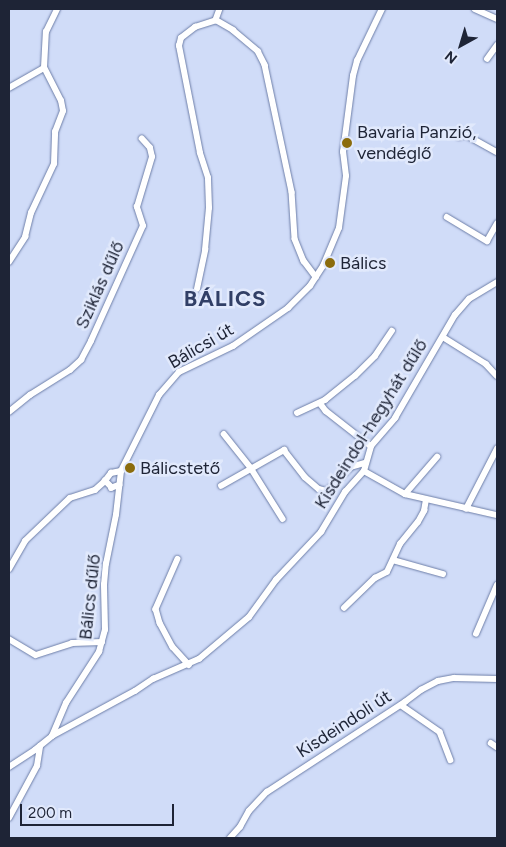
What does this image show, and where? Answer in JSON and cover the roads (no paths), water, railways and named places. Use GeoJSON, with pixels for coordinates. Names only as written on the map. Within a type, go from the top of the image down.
{"type":"FeatureCollection","features":[{"type":"Feature","properties":{"kind":"street"},"geometry":{"type":"LineString","coordinates":[[9,262],[25,237],[31,213],[54,164],[55,132],[63,111],[61,101],[44,68],[46,32],[57,9]]}},
{"type":"Feature","properties":{"kind":"street"},"geometry":{"type":"LineString","coordinates":[[216,20],[220,9]]}},
{"type":"Feature","properties":{"kind":"street","name":"Bálicsi út"},"geometry":{"type":"LineString","coordinates":[[120,485],[121,471],[151,408],[171,379],[197,363],[232,346],[288,308],[316,277],[339,228],[346,176],[343,152],[357,61],[382,9]]}},
{"type":"Feature","properties":{"kind":"street"},"geometry":{"type":"LineString","coordinates":[[475,9],[497,19]]}},
{"type":"Feature","properties":{"kind":"street"},"geometry":{"type":"LineString","coordinates":[[197,289],[205,250],[208,217],[208,178],[200,153],[179,46],[181,38],[195,27],[216,20],[233,30],[258,51],[265,65],[292,192],[295,240],[304,261],[316,277]]}},
{"type":"Feature","properties":{"kind":"street"},"geometry":{"type":"LineString","coordinates":[[487,59],[497,45]]}},
{"type":"Feature","properties":{"kind":"street"},"geometry":{"type":"LineString","coordinates":[[9,88],[44,68]]}},
{"type":"Feature","properties":{"kind":"street"},"geometry":{"type":"LineString","coordinates":[[459,137],[466,135],[497,152]]}},
{"type":"Feature","properties":{"kind":"street","name":"Sziklás dűlő"},"geometry":{"type":"LineString","coordinates":[[9,412],[30,394],[70,370],[81,360],[91,341],[143,226],[137,207],[152,157],[150,148],[142,139]]}},
{"type":"Feature","properties":{"kind":"street"},"geometry":{"type":"LineString","coordinates":[[447,217],[487,240],[497,224]]}},
{"type":"Feature","properties":{"kind":"street","name":"Kisdeindol-hegyhát dűlő"},"geometry":{"type":"LineString","coordinates":[[52,736],[153,680],[189,665],[212,649],[249,617],[276,580],[321,532],[345,492],[364,471],[371,446],[395,418],[455,316],[469,299],[497,282]]}},
{"type":"Feature","properties":{"kind":"street"},"geometry":{"type":"LineString","coordinates":[[297,413],[320,403],[355,376],[375,356],[392,331]]}},
{"type":"Feature","properties":{"kind":"street"},"geometry":{"type":"LineString","coordinates":[[442,337],[486,364],[497,376]]}},
{"type":"Feature","properties":{"kind":"street"},"geometry":{"type":"LineString","coordinates":[[320,403],[326,411],[371,446]]}},
{"type":"Feature","properties":{"kind":"street"},"geometry":{"type":"LineString","coordinates":[[224,434],[250,468],[284,520]]}},
{"type":"Feature","properties":{"kind":"street"},"geometry":{"type":"LineString","coordinates":[[466,509],[497,449]]}},
{"type":"Feature","properties":{"kind":"street"},"geometry":{"type":"LineString","coordinates":[[221,486],[284,450],[305,477],[319,489],[327,491],[351,466],[365,463]]}},
{"type":"Feature","properties":{"kind":"street"},"geometry":{"type":"LineString","coordinates":[[405,494],[437,457]]}},
{"type":"Feature","properties":{"kind":"street"},"geometry":{"type":"LineString","coordinates":[[9,569],[25,541],[70,498],[95,490],[110,474],[121,471]]}},
{"type":"Feature","properties":{"kind":"street"},"geometry":{"type":"LineString","coordinates":[[364,471],[405,494],[497,515]]}},
{"type":"Feature","properties":{"kind":"street"},"geometry":{"type":"LineString","coordinates":[[105,481],[112,488],[120,485]]}},
{"type":"Feature","properties":{"kind":"street","name":"Bálics dűlő"},"geometry":{"type":"LineString","coordinates":[[9,767],[52,736],[66,703],[94,660],[102,642],[105,630],[104,585],[106,564],[120,485]]}},
{"type":"Feature","properties":{"kind":"street"},"geometry":{"type":"LineString","coordinates":[[344,608],[375,578],[387,572],[400,544],[418,522],[424,511],[426,500]]}},
{"type":"Feature","properties":{"kind":"street"},"geometry":{"type":"LineString","coordinates":[[178,559],[157,605],[156,613],[173,647],[189,665]]}},
{"type":"Feature","properties":{"kind":"street"},"geometry":{"type":"LineString","coordinates":[[393,560],[443,574]]}},
{"type":"Feature","properties":{"kind":"street"},"geometry":{"type":"LineString","coordinates":[[476,634],[497,585]]}},
{"type":"Feature","properties":{"kind":"street"},"geometry":{"type":"LineString","coordinates":[[9,639],[36,655],[72,642],[102,642]]}},
{"type":"Feature","properties":{"kind":"street","name":"Kisdeindoli út"},"geometry":{"type":"LineString","coordinates":[[230,838],[240,827],[249,811],[267,792],[421,690],[438,681],[454,678],[497,679]]}},
{"type":"Feature","properties":{"kind":"street"},"geometry":{"type":"LineString","coordinates":[[401,705],[440,732],[451,760]]}},
{"type":"Feature","properties":{"kind":"street"},"geometry":{"type":"LineString","coordinates":[[491,744],[497,748]]}},
{"type":"Feature","properties":{"kind":"street"},"geometry":{"type":"LineString","coordinates":[[9,818],[37,766],[40,746]]}},
{"type":"Feature","properties":{"kind":"place","name":"Bavaria Panzió, vendéglő"},"geometry":{"type":"Point","coordinates":[347,143]}},
{"type":"Feature","properties":{"kind":"place","name":"Bálics"},"geometry":{"type":"Point","coordinates":[330,263]}},
{"type":"Feature","properties":{"kind":"place","name":"Bálicstető"},"geometry":{"type":"Point","coordinates":[130,468]}},
{"type":"Feature","properties":{"kind":"district","name":"BÁLICS"},"geometry":{"type":"Point","coordinates":[225,299]}}]}
